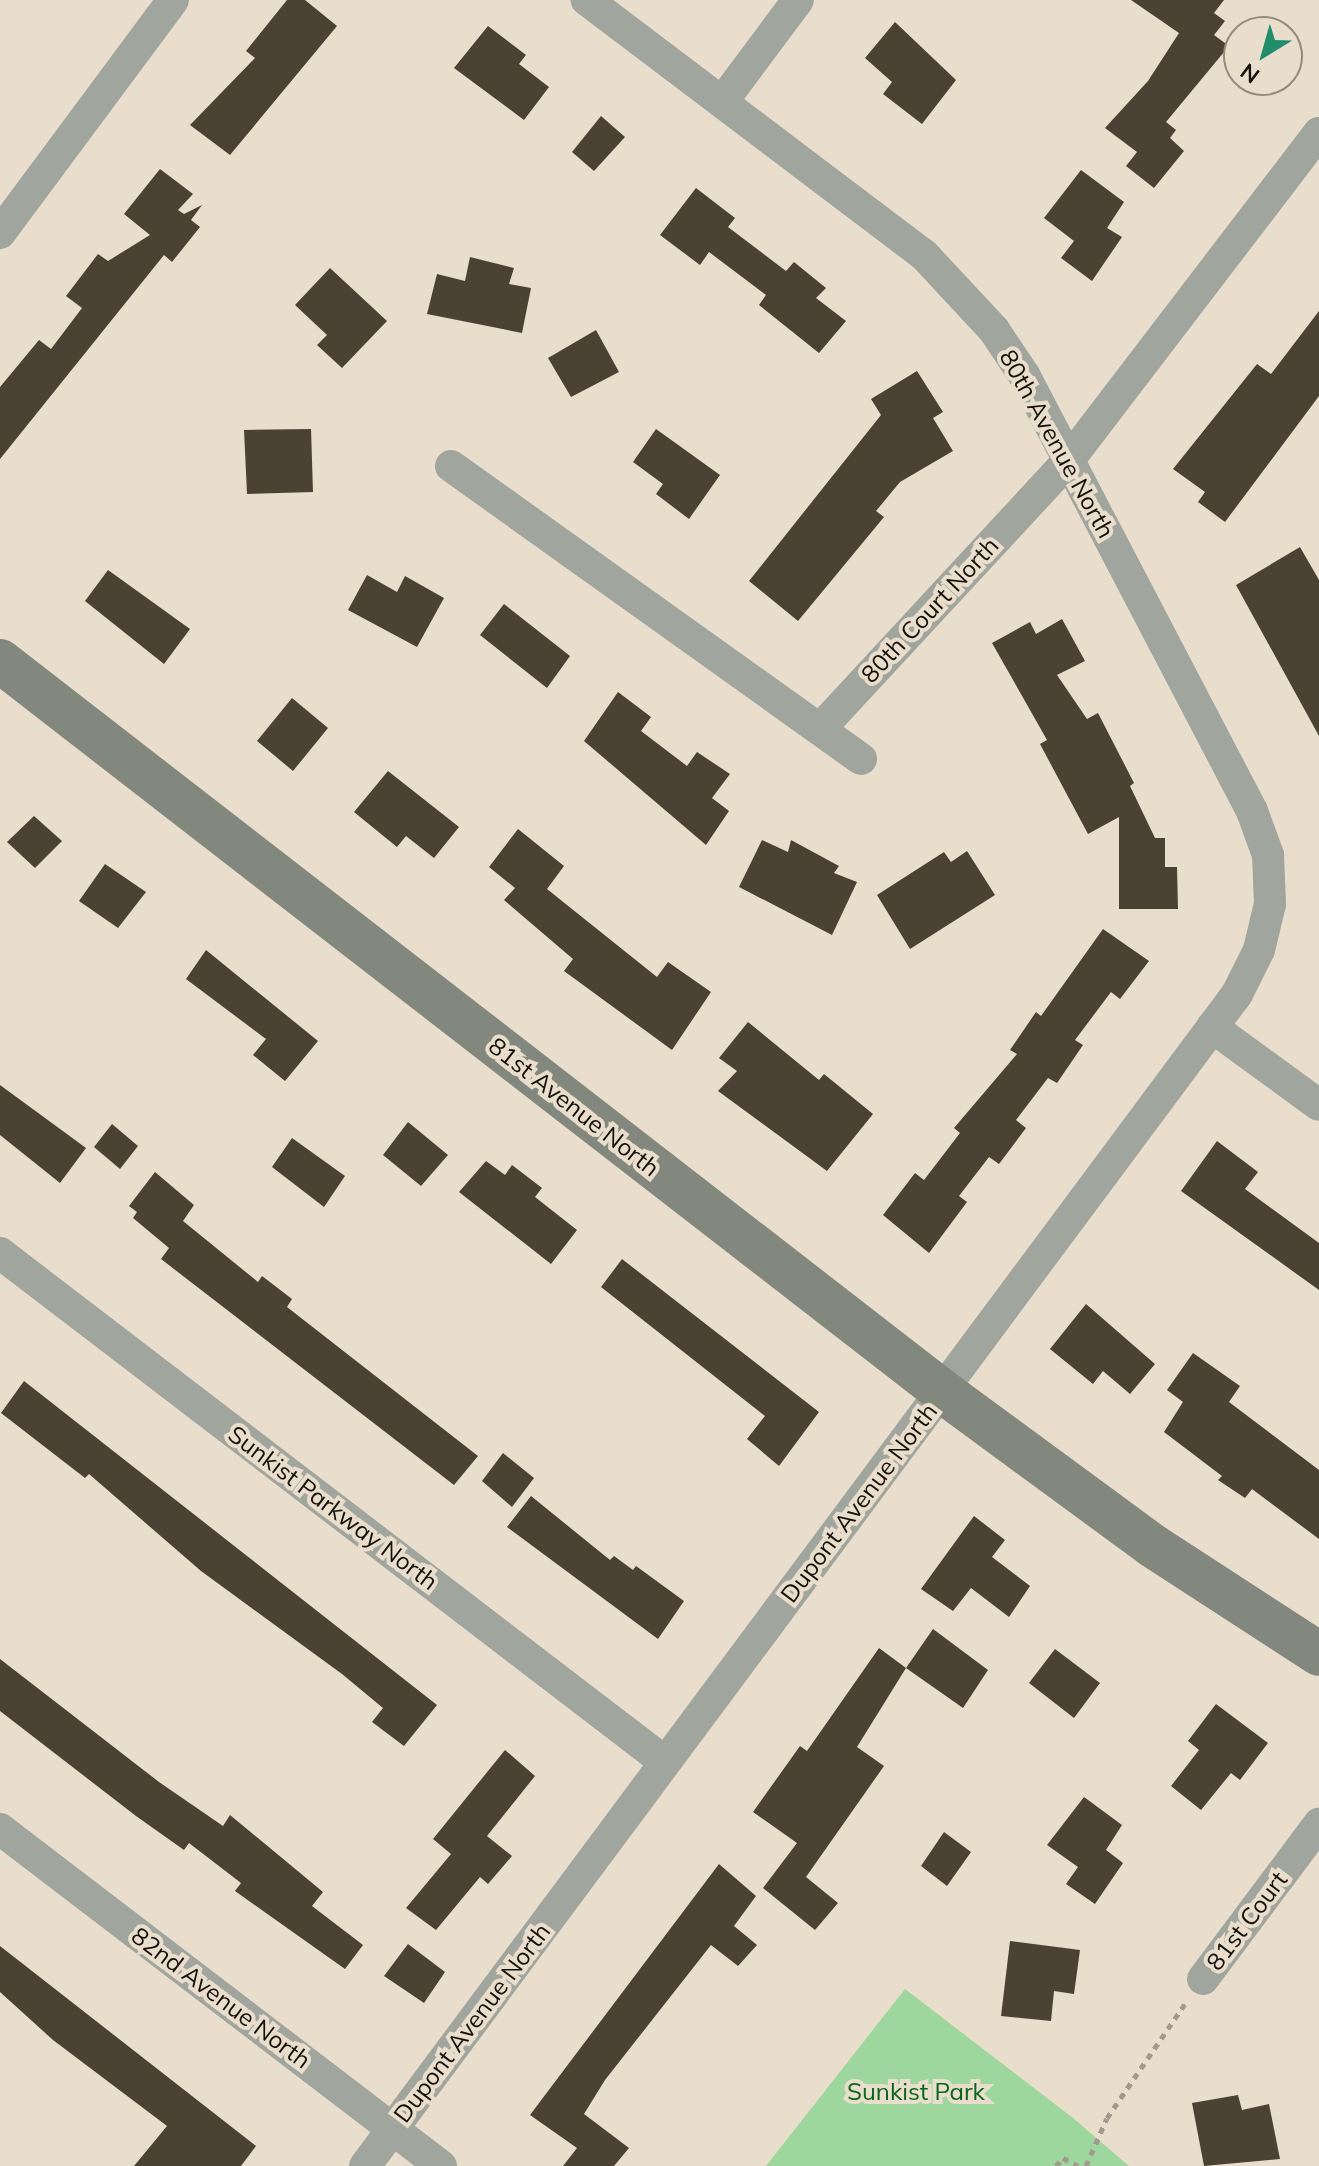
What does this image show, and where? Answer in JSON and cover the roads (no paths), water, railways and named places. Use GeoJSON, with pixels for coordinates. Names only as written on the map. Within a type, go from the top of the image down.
{"type":"FeatureCollection","features":[{"type":"Feature","properties":{"kind":"street"},"geometry":{"type":"LineString","coordinates":[[0,233],[173,0]]}},
{"type":"Feature","properties":{"kind":"street","name":"80th Avenue North"},"geometry":{"type":"LineString","coordinates":[[587,0],[924,255],[961,290],[1024,375],[1252,811]]}},
{"type":"Feature","properties":{"kind":"street"},"geometry":{"type":"LineString","coordinates":[[722,102],[798,0]]}},
{"type":"Feature","properties":{"kind":"street","name":"80th Court North"},"geometry":{"type":"LineString","coordinates":[[820,729],[1068,461],[1319,133]]}},
{"type":"Feature","properties":{"kind":"street"},"geometry":{"type":"LineString","coordinates":[[451,466],[861,759]]}},
{"type":"Feature","properties":{"kind":"street","name":"81st Avenue North"},"geometry":{"type":"LineString","coordinates":[[0,661],[942,1391],[1153,1546],[1319,1654]]}},
{"type":"Feature","properties":{"kind":"street","name":"Dupont Avenue North"},"geometry":{"type":"LineString","coordinates":[[365,2166],[1212,1027],[1259,950],[1270,904],[1268,855],[1252,811]]}},
{"type":"Feature","properties":{"kind":"street"},"geometry":{"type":"LineString","coordinates":[[1212,1027],[1319,1105]]}},
{"type":"Feature","properties":{"kind":"street","name":"Sunkist Parkway North"},"geometry":{"type":"LineString","coordinates":[[0,1253],[665,1762]]}},
{"type":"Feature","properties":{"kind":"street","name":"81st Avenue North"},"geometry":{"type":"LineString","coordinates":[[1153,1546],[1319,1685]]}},
{"type":"Feature","properties":{"kind":"street","name":"81st Court"},"geometry":{"type":"LineString","coordinates":[[1203,1979],[1319,1824]]}},
{"type":"Feature","properties":{"kind":"street","name":"82nd Avenue North"},"geometry":{"type":"LineString","coordinates":[[0,1829],[441,2166]]}},
{"type":"Feature","properties":{"kind":"park label","name":"Sunkist Park"},"geometry":{"type":"Point","coordinates":[916,2092]}}]}
